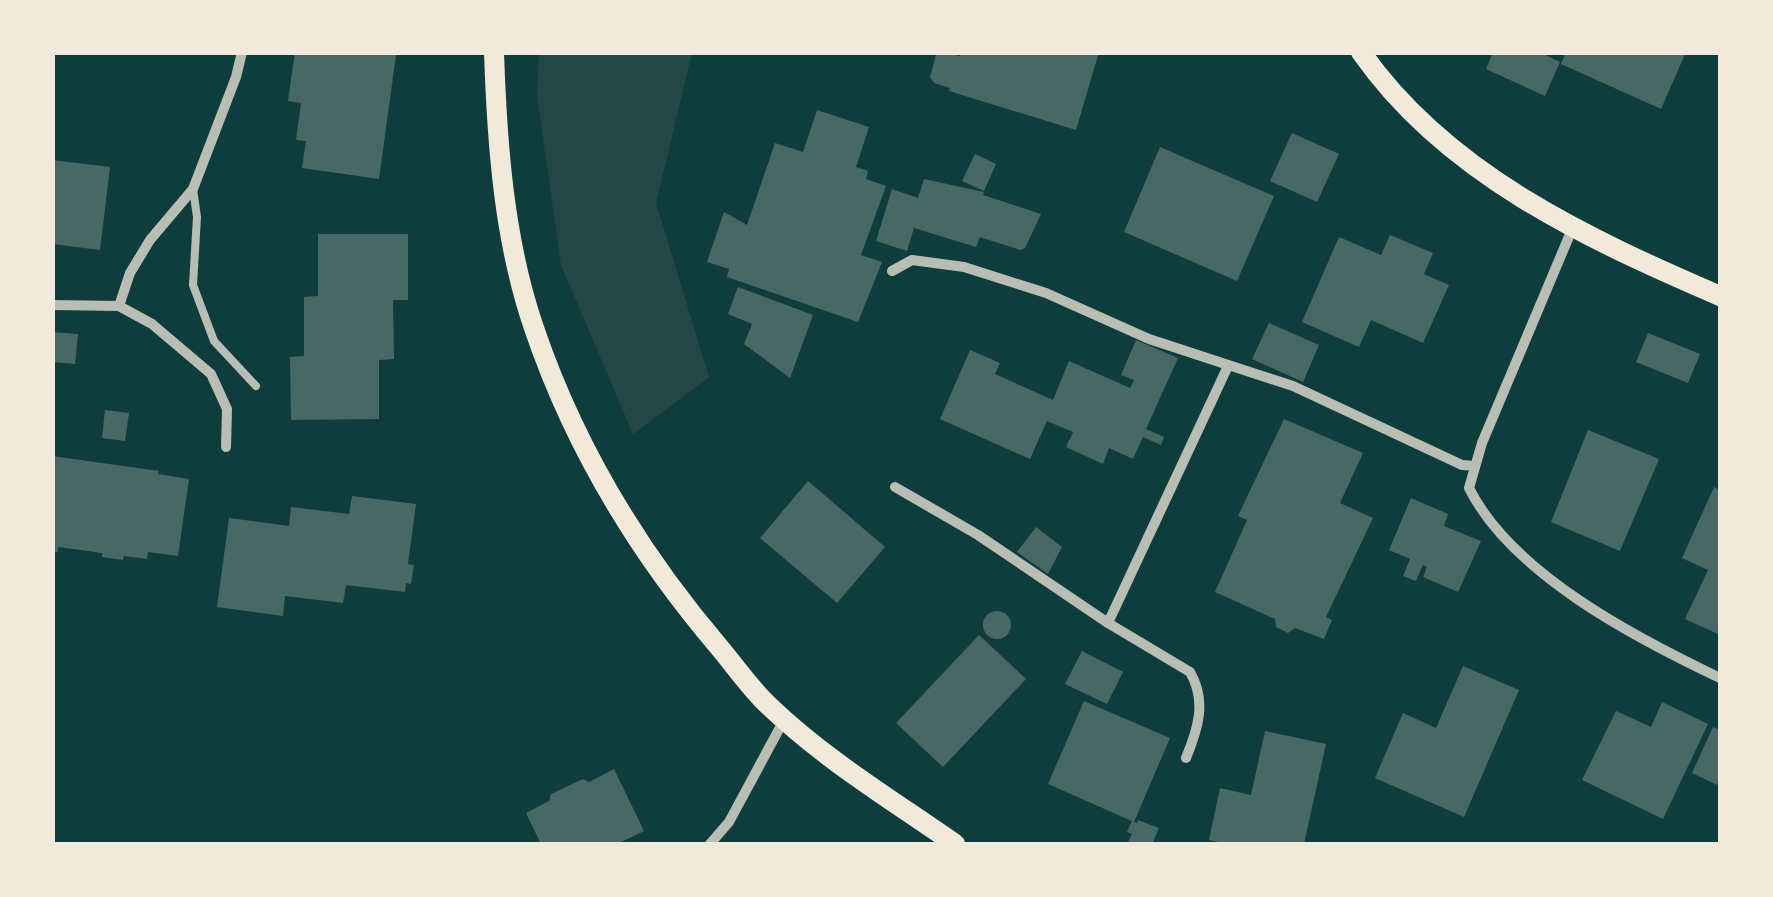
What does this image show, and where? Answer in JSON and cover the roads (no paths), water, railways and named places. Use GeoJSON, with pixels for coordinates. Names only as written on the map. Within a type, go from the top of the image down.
{"type":"FeatureCollection","features":[{"type":"Feature","properties":{"kind":"main road"},"geometry":{"type":"LineString","coordinates":[[494,52],[497,137],[515,250],[534,327],[575,428],[620,512],[674,594],[766,704],[816,748],[956,844]]}},
{"type":"Feature","properties":{"kind":"main road"},"geometry":{"type":"LineString","coordinates":[[1361,52],[1382,82],[1426,129],[1474,168],[1574,226],[1720,296]]}},
{"type":"Feature","properties":{"kind":"street"},"geometry":{"type":"LineString","coordinates":[[119,306],[130,273],[150,240],[193,190],[236,78],[242,52]]}},
{"type":"Feature","properties":{"kind":"street"},"geometry":{"type":"LineString","coordinates":[[1574,226],[1469,488],[1479,508],[1526,560],[1621,629],[1720,678]]}},
{"type":"Feature","properties":{"kind":"street"},"geometry":{"type":"LineString","coordinates":[[892,271],[912,260],[964,267],[1046,293],[1149,339],[1292,386],[1462,465],[1475,466]]}},
{"type":"Feature","properties":{"kind":"street"},"geometry":{"type":"LineString","coordinates":[[52,306],[119,306],[152,324],[211,374],[226,409],[226,447]]}},
{"type":"Feature","properties":{"kind":"street"},"geometry":{"type":"LineString","coordinates":[[1108,623],[1228,366]]}},
{"type":"Feature","properties":{"kind":"street"},"geometry":{"type":"LineString","coordinates":[[895,487],[978,535],[1108,623],[1190,672],[1198,685],[1200,725],[1186,758]]}},
{"type":"Feature","properties":{"kind":"street"},"geometry":{"type":"LineString","coordinates":[[710,844],[729,822],[784,719]]}},
{"type":"Feature","properties":{"kind":"lane"},"geometry":{"type":"LineString","coordinates":[[193,190],[197,217],[193,286],[214,341],[256,386]]}}]}
